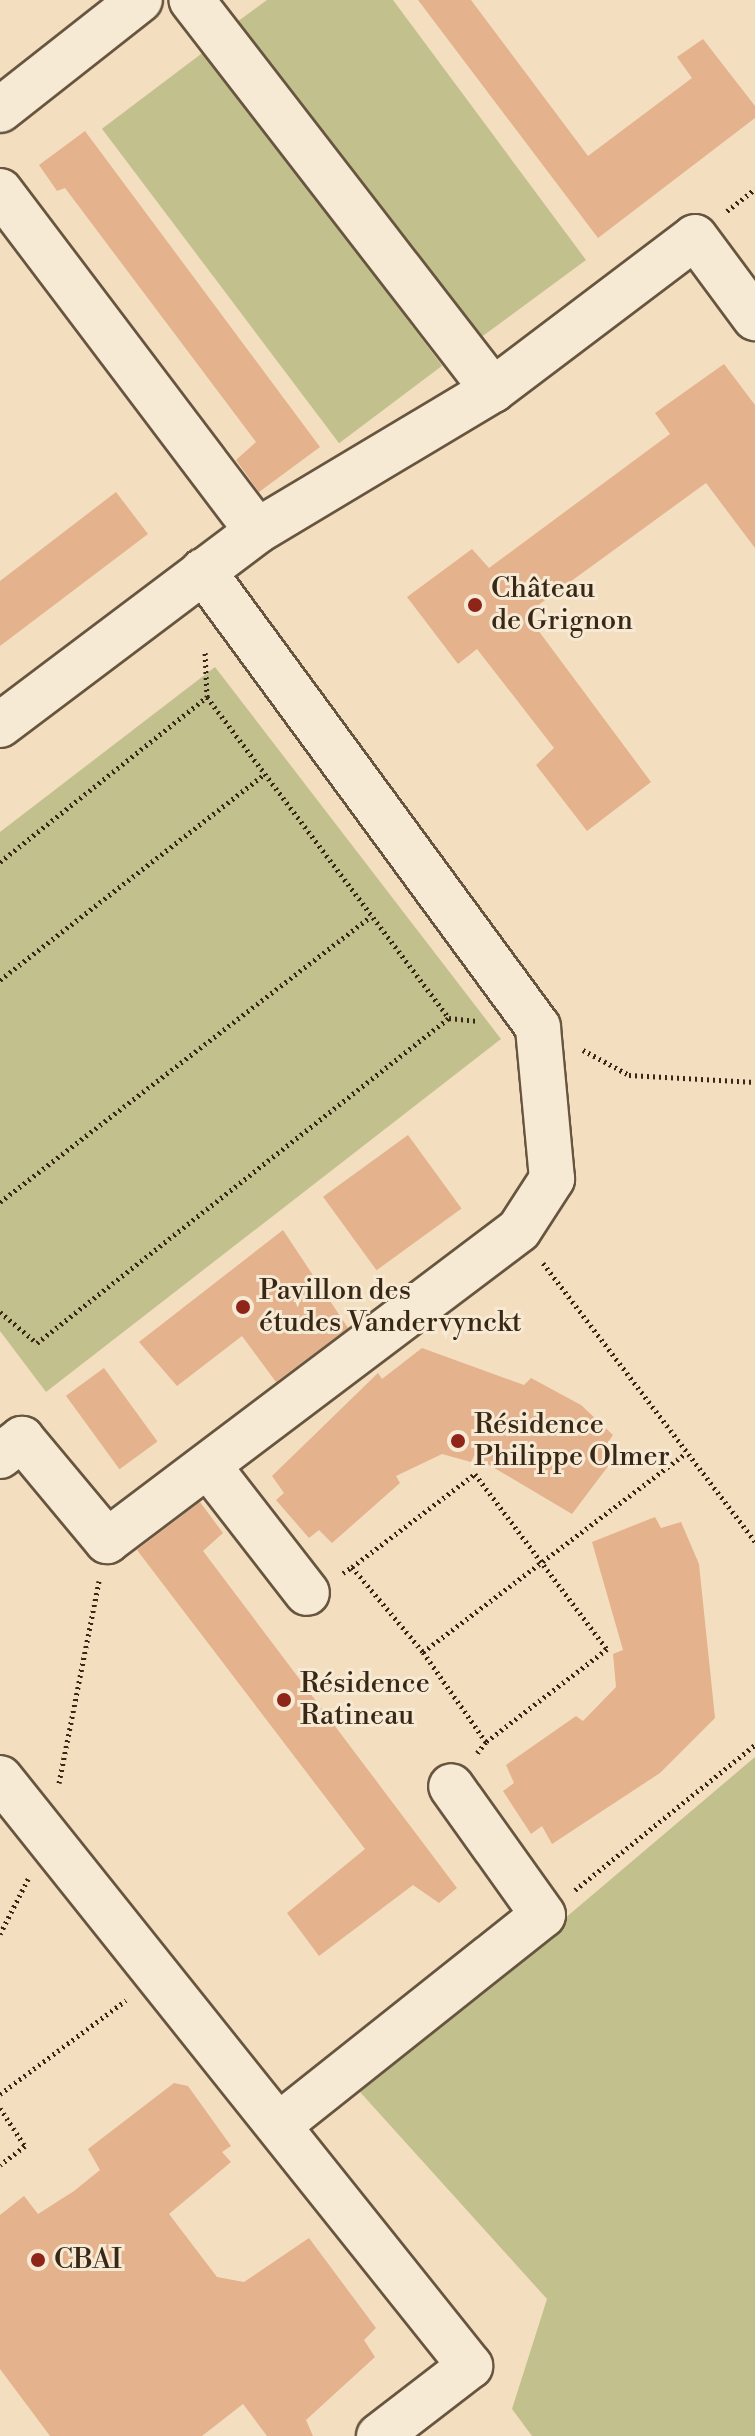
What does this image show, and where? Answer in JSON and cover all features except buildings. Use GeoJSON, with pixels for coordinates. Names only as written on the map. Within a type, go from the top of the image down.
{"type":"FeatureCollection","features":[{"type":"Feature","properties":{"kind":"lane"},"geometry":{"type":"LineString","coordinates":[[0,110],[140,0]]}},
{"type":"Feature","properties":{"kind":"lane"},"geometry":{"type":"LineString","coordinates":[[192,0],[493,390]]}},
{"type":"Feature","properties":{"kind":"lane"},"geometry":{"type":"LineString","coordinates":[[0,191],[257,531]]}},
{"type":"Feature","properties":{"kind":"lane"},"geometry":{"type":"LineString","coordinates":[[0,725],[257,531],[493,390],[695,237],[755,318]]}},
{"type":"Feature","properties":{"kind":"lane"},"geometry":{"type":"LineString","coordinates":[[0,1456],[22,1439],[107,1541],[210,1468],[519,1230],[552,1179],[538,1027],[203,571]]}},
{"type":"Feature","properties":{"kind":"lane"},"geometry":{"type":"LineString","coordinates":[[210,1468],[307,1593]]}},
{"type":"Feature","properties":{"kind":"lane"},"geometry":{"type":"LineString","coordinates":[[0,1778],[470,2366],[379,2436]]}},
{"type":"Feature","properties":{"kind":"lane"},"geometry":{"type":"LineString","coordinates":[[279,2125],[543,1915],[451,1786]]}},
{"type":"Feature","properties":{"kind":"path"},"geometry":{"type":"LineString","coordinates":[[203,571],[207,697],[449,1018]]}},
{"type":"Feature","properties":{"kind":"path"},"geometry":{"type":"LineString","coordinates":[[0,862],[207,697]]}},
{"type":"Feature","properties":{"kind":"path"},"geometry":{"type":"LineString","coordinates":[[0,980],[265,774]]}},
{"type":"Feature","properties":{"kind":"path"},"geometry":{"type":"LineString","coordinates":[[0,1202],[371,916]]}},
{"type":"Feature","properties":{"kind":"path"},"geometry":{"type":"LineString","coordinates":[[0,1312],[37,1343],[449,1018],[538,1027],[629,1075],[755,1082]]}},
{"type":"Feature","properties":{"kind":"path"},"geometry":{"type":"LineString","coordinates":[[519,1230],[685,1454],[755,1541]]}},
{"type":"Feature","properties":{"kind":"path"},"geometry":{"type":"LineString","coordinates":[[423,1652],[544,1564],[685,1454]]}},
{"type":"Feature","properties":{"kind":"path"},"geometry":{"type":"LineString","coordinates":[[307,1593],[352,1567],[475,1474],[544,1564],[607,1649],[486,1742],[451,1786]]}},
{"type":"Feature","properties":{"kind":"path"},"geometry":{"type":"LineString","coordinates":[[0,1934],[48,1840],[107,1541]]}},
{"type":"Feature","properties":{"kind":"path"},"geometry":{"type":"LineString","coordinates":[[352,1567],[423,1652],[486,1742]]}},
{"type":"Feature","properties":{"kind":"path"},"geometry":{"type":"LineString","coordinates":[[543,1915],[755,1745]]}},
{"type":"Feature","properties":{"kind":"path"},"geometry":{"type":"LineString","coordinates":[[0,2094],[158,1976]]}},
{"type":"Feature","properties":{"kind":"path"},"geometry":{"type":"LineString","coordinates":[[0,2108],[25,2146],[0,2165]]}},
{"type":"Feature","properties":{"kind":"shaded area"},"geometry":{"type":"Polygon","coordinates":[[[267,0],[393,0],[586,260],[476,341],[237,22],[267,0]]]}},
{"type":"Feature","properties":{"kind":"shaded area"},"geometry":{"type":"Polygon","coordinates":[[[205,51],[442,366],[339,443],[102,129],[205,51]]]}},
{"type":"Feature","properties":{"kind":"shaded area"},"geometry":{"type":"Polygon","coordinates":[[[215,667],[501,1039],[46,1392],[0,1331],[0,832],[215,667]]]}},
{"type":"Feature","properties":{"kind":"shaded area"},"geometry":{"type":"Polygon","coordinates":[[[755,1757],[755,2436],[532,2436],[512,2409],[547,2299],[360,2092],[755,1757]]]}},
{"type":"Feature","properties":{"kind":"place","name":"Château de Grignon"},"geometry":{"type":"Point","coordinates":[475,605]}},
{"type":"Feature","properties":{"kind":"place","name":"Pavillon des études Vandervynckt"},"geometry":{"type":"Point","coordinates":[243,1307]}},
{"type":"Feature","properties":{"kind":"place","name":"Résidence Philippe Olmer"},"geometry":{"type":"Point","coordinates":[458,1441]}},
{"type":"Feature","properties":{"kind":"place","name":"Résidence Ratineau"},"geometry":{"type":"Point","coordinates":[284,1700]}},
{"type":"Feature","properties":{"kind":"place","name":"CBAI"},"geometry":{"type":"Point","coordinates":[38,2260]}}]}
